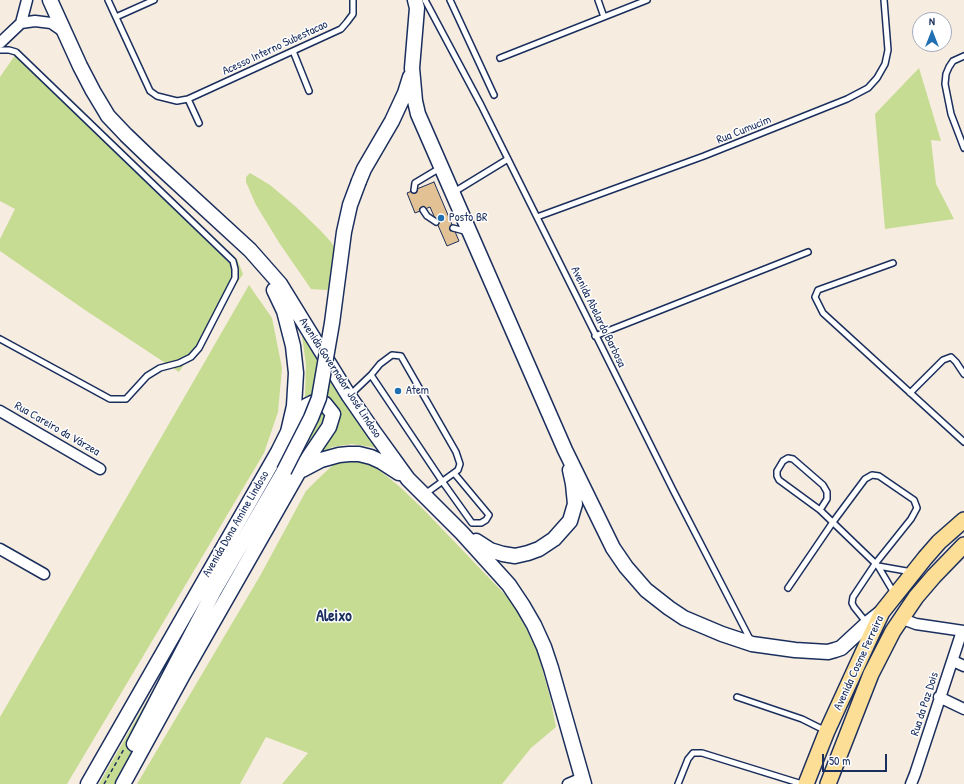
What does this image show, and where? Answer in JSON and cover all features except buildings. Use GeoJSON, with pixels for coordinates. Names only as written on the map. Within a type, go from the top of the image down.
{"type":"FeatureCollection","features":[{"type":"Feature","properties":{"kind":"main road","name":"Avenida Governador José Lindoso"},"geometry":{"type":"LineString","coordinates":[[50,0],[93,91],[108,116],[146,154],[250,250],[280,284],[349,396],[408,479],[462,533],[509,585],[534,625],[551,668],[583,781]]}},
{"type":"Feature","properties":{"kind":"main road"},"geometry":{"type":"LineString","coordinates":[[415,0],[416,8],[412,68],[414,94],[418,114],[565,450],[613,548],[635,579],[657,599],[684,618],[722,634],[752,644],[795,650],[828,652],[841,648],[882,612]]}},
{"type":"Feature","properties":{"kind":"main road"},"geometry":{"type":"LineString","coordinates":[[122,784],[122,775],[126,759],[214,591],[284,471],[311,418],[319,398],[332,323],[344,232],[350,206],[364,169],[392,121],[405,93],[412,68]]}},
{"type":"Feature","properties":{"kind":"main road","name":"Avenida Dona Amine Lindoso"},"geometry":{"type":"LineString","coordinates":[[88,784],[288,432],[294,406],[296,373],[289,326],[284,310],[274,290],[250,250]]}},
{"type":"Feature","properties":{"kind":"main road"},"geometry":{"type":"LineString","coordinates":[[122,784],[184,672],[298,473],[329,427],[333,414],[325,404],[318,402],[312,403],[306,406],[288,432]]}},
{"type":"Feature","properties":{"kind":"main road"},"geometry":{"type":"LineString","coordinates":[[462,533],[490,550],[515,556],[539,549],[554,540],[570,521],[575,504],[573,484],[565,450]]}},
{"type":"Feature","properties":{"kind":"main road"},"geometry":{"type":"LineString","coordinates":[[298,473],[321,460],[339,455],[359,454],[382,462],[408,479]]}},
{"type":"Feature","properties":{"kind":"main road","name":"Avenida Cosme Ferreira"},"geometry":{"type":"LineString","coordinates":[[806,784],[827,731],[882,612],[913,572],[940,542],[964,520]]}},
{"type":"Feature","properties":{"kind":"main road","name":"Avenida Cosme Ferreira"},"geometry":{"type":"LineString","coordinates":[[828,784],[870,674],[893,631],[902,616],[934,576],[964,545]]}},
{"type":"Feature","properties":{"kind":"street"},"geometry":{"type":"LineString","coordinates":[[0,43],[21,23],[27,0]]}},
{"type":"Feature","properties":{"kind":"street"},"geometry":{"type":"LineString","coordinates":[[21,23],[34,21],[51,24],[64,32]]}},
{"type":"Feature","properties":{"kind":"street","name":"Rua Careiro da Várzea"},"geometry":{"type":"LineString","coordinates":[[0,411],[100,470]]}},
{"type":"Feature","properties":{"kind":"street"},"geometry":{"type":"LineString","coordinates":[[0,548],[44,574]]}},
{"type":"Feature","properties":{"kind":"street"},"geometry":{"type":"LineString","coordinates":[[902,616],[908,621],[916,624],[963,631]]}},
{"type":"Feature","properties":{"kind":"street","name":"Rua da Paz Dois"},"geometry":{"type":"LineString","coordinates":[[911,784],[939,697],[963,631]]}},
{"type":"Feature","properties":{"kind":"street"},"geometry":{"type":"LineString","coordinates":[[953,661],[964,666]]}},
{"type":"Feature","properties":{"kind":"street"},"geometry":{"type":"LineString","coordinates":[[939,697],[964,709]]}},
{"type":"Feature","properties":{"kind":"street"},"geometry":{"type":"LineString","coordinates":[[568,784],[583,781]]}},
{"type":"Feature","properties":{"kind":"lane","name":"Acesso Interno Subestacao"},"geometry":{"type":"LineString","coordinates":[[108,0],[150,91],[157,96],[177,101],[188,99],[341,29],[353,14],[353,0]]}},
{"type":"Feature","properties":{"kind":"lane"},"geometry":{"type":"LineString","coordinates":[[116,17],[154,0]]}},
{"type":"Feature","properties":{"kind":"lane","name":"Avenida Abelardo Barbosa"},"geometry":{"type":"LineString","coordinates":[[425,0],[508,159],[595,336],[752,644]]}},
{"type":"Feature","properties":{"kind":"lane"},"geometry":{"type":"LineString","coordinates":[[450,0],[494,94]]}},
{"type":"Feature","properties":{"kind":"lane"},"geometry":{"type":"LineString","coordinates":[[598,0],[604,17]]}},
{"type":"Feature","properties":{"kind":"lane"},"geometry":{"type":"LineString","coordinates":[[500,58],[647,0]]}},
{"type":"Feature","properties":{"kind":"lane","name":"Rua Cumucim"},"geometry":{"type":"LineString","coordinates":[[537,217],[704,156],[847,99],[868,88],[877,78],[885,64],[888,50],[884,0]]}},
{"type":"Feature","properties":{"kind":"lane"},"geometry":{"type":"LineString","coordinates":[[0,50],[10,50],[16,52],[233,261],[236,269],[235,278],[199,348],[191,357],[179,363],[160,368],[147,376],[126,399],[110,399],[0,339]]}},
{"type":"Feature","properties":{"kind":"lane"},"geometry":{"type":"LineString","coordinates":[[293,51],[310,91]]}},
{"type":"Feature","properties":{"kind":"lane"},"geometry":{"type":"LineString","coordinates":[[964,56],[953,61],[946,74],[945,84],[951,114],[964,148]]}},
{"type":"Feature","properties":{"kind":"lane"},"geometry":{"type":"LineString","coordinates":[[188,99],[198,123]]}},
{"type":"Feature","properties":{"kind":"lane"},"geometry":{"type":"LineString","coordinates":[[453,193],[508,159]]}},
{"type":"Feature","properties":{"kind":"lane"},"geometry":{"type":"LineString","coordinates":[[414,190],[415,183],[442,167]]}},
{"type":"Feature","properties":{"kind":"lane"},"geometry":{"type":"LineString","coordinates":[[423,210],[427,216],[436,222]]}},
{"type":"Feature","properties":{"kind":"lane"},"geometry":{"type":"LineString","coordinates":[[453,228],[470,233]]}},
{"type":"Feature","properties":{"kind":"lane"},"geometry":{"type":"LineString","coordinates":[[595,336],[808,252]]}},
{"type":"Feature","properties":{"kind":"lane"},"geometry":{"type":"LineString","coordinates":[[893,263],[818,290],[815,297],[823,313],[964,442]]}},
{"type":"Feature","properties":{"kind":"lane"},"geometry":{"type":"LineString","coordinates":[[349,396],[380,364],[392,355],[401,356],[456,452],[460,464],[458,470],[424,495]]}},
{"type":"Feature","properties":{"kind":"lane"},"geometry":{"type":"LineString","coordinates":[[910,393],[943,360],[951,357],[964,374]]}},
{"type":"Feature","properties":{"kind":"lane"},"geometry":{"type":"LineString","coordinates":[[371,375],[472,523],[481,523],[486,520],[488,515],[454,473]]}},
{"type":"Feature","properties":{"kind":"lane"},"geometry":{"type":"LineString","coordinates":[[820,510],[827,499],[827,492],[823,485],[793,459],[788,458],[783,461],[777,471],[779,480],[820,510],[833,522],[876,565],[895,595]]}},
{"type":"Feature","properties":{"kind":"lane"},"geometry":{"type":"LineString","coordinates":[[788,588],[833,522],[865,479],[872,475],[879,476],[914,500],[917,508],[911,519],[853,597],[852,603],[854,607],[867,624]]}},
{"type":"Feature","properties":{"kind":"lane"},"geometry":{"type":"LineString","coordinates":[[876,565],[913,572]]}},
{"type":"Feature","properties":{"kind":"lane"},"geometry":{"type":"LineString","coordinates":[[736,697],[802,719],[827,731]]}},
{"type":"Feature","properties":{"kind":"lane"},"geometry":{"type":"LineString","coordinates":[[678,784],[688,759],[693,754],[702,753],[802,784]]}},
{"type":"Feature","properties":{"kind":"green space"},"geometry":{"type":"Polygon","coordinates":[[[18,51],[237,259],[243,274],[179,372],[85,310],[0,251],[0,239],[15,209],[0,201],[0,77],[18,51]]]}},
{"type":"Feature","properties":{"kind":"green space"},"geometry":{"type":"Polygon","coordinates":[[[919,68],[941,141],[931,140],[936,184],[954,219],[885,229],[875,114],[919,68]]]}},
{"type":"Feature","properties":{"kind":"green space"},"geometry":{"type":"Polygon","coordinates":[[[250,173],[270,185],[295,206],[331,242],[340,256],[342,281],[327,290],[311,289],[280,244],[256,205],[246,182],[246,177],[250,173]]]}},
{"type":"Feature","properties":{"kind":"green space"},"geometry":{"type":"Polygon","coordinates":[[[249,285],[272,318],[282,368],[278,412],[264,453],[67,784],[0,784],[0,717],[249,285]]]}},
{"type":"Feature","properties":{"kind":"green space"},"geometry":{"type":"Polygon","coordinates":[[[302,335],[378,448],[352,444],[332,447],[309,460],[118,784],[99,784],[286,459],[299,429],[305,397],[306,365],[302,335]]]}},
{"type":"Feature","properties":{"kind":"green space"},"geometry":{"type":"Polygon","coordinates":[[[354,461],[374,466],[400,487],[513,603],[537,650],[550,697],[556,727],[531,748],[502,784],[282,784],[308,753],[266,737],[240,784],[137,784],[260,576],[306,491],[334,464],[354,461]]]}},
{"type":"Feature","properties":{"kind":"place","name":"Posto BR"},"geometry":{"type":"Point","coordinates":[441,218]}},
{"type":"Feature","properties":{"kind":"place","name":"Atem"},"geometry":{"type":"Point","coordinates":[398,391]}},
{"type":"Feature","properties":{"kind":"district","name":"Aleixo"},"geometry":{"type":"Point","coordinates":[334,617]}}]}
